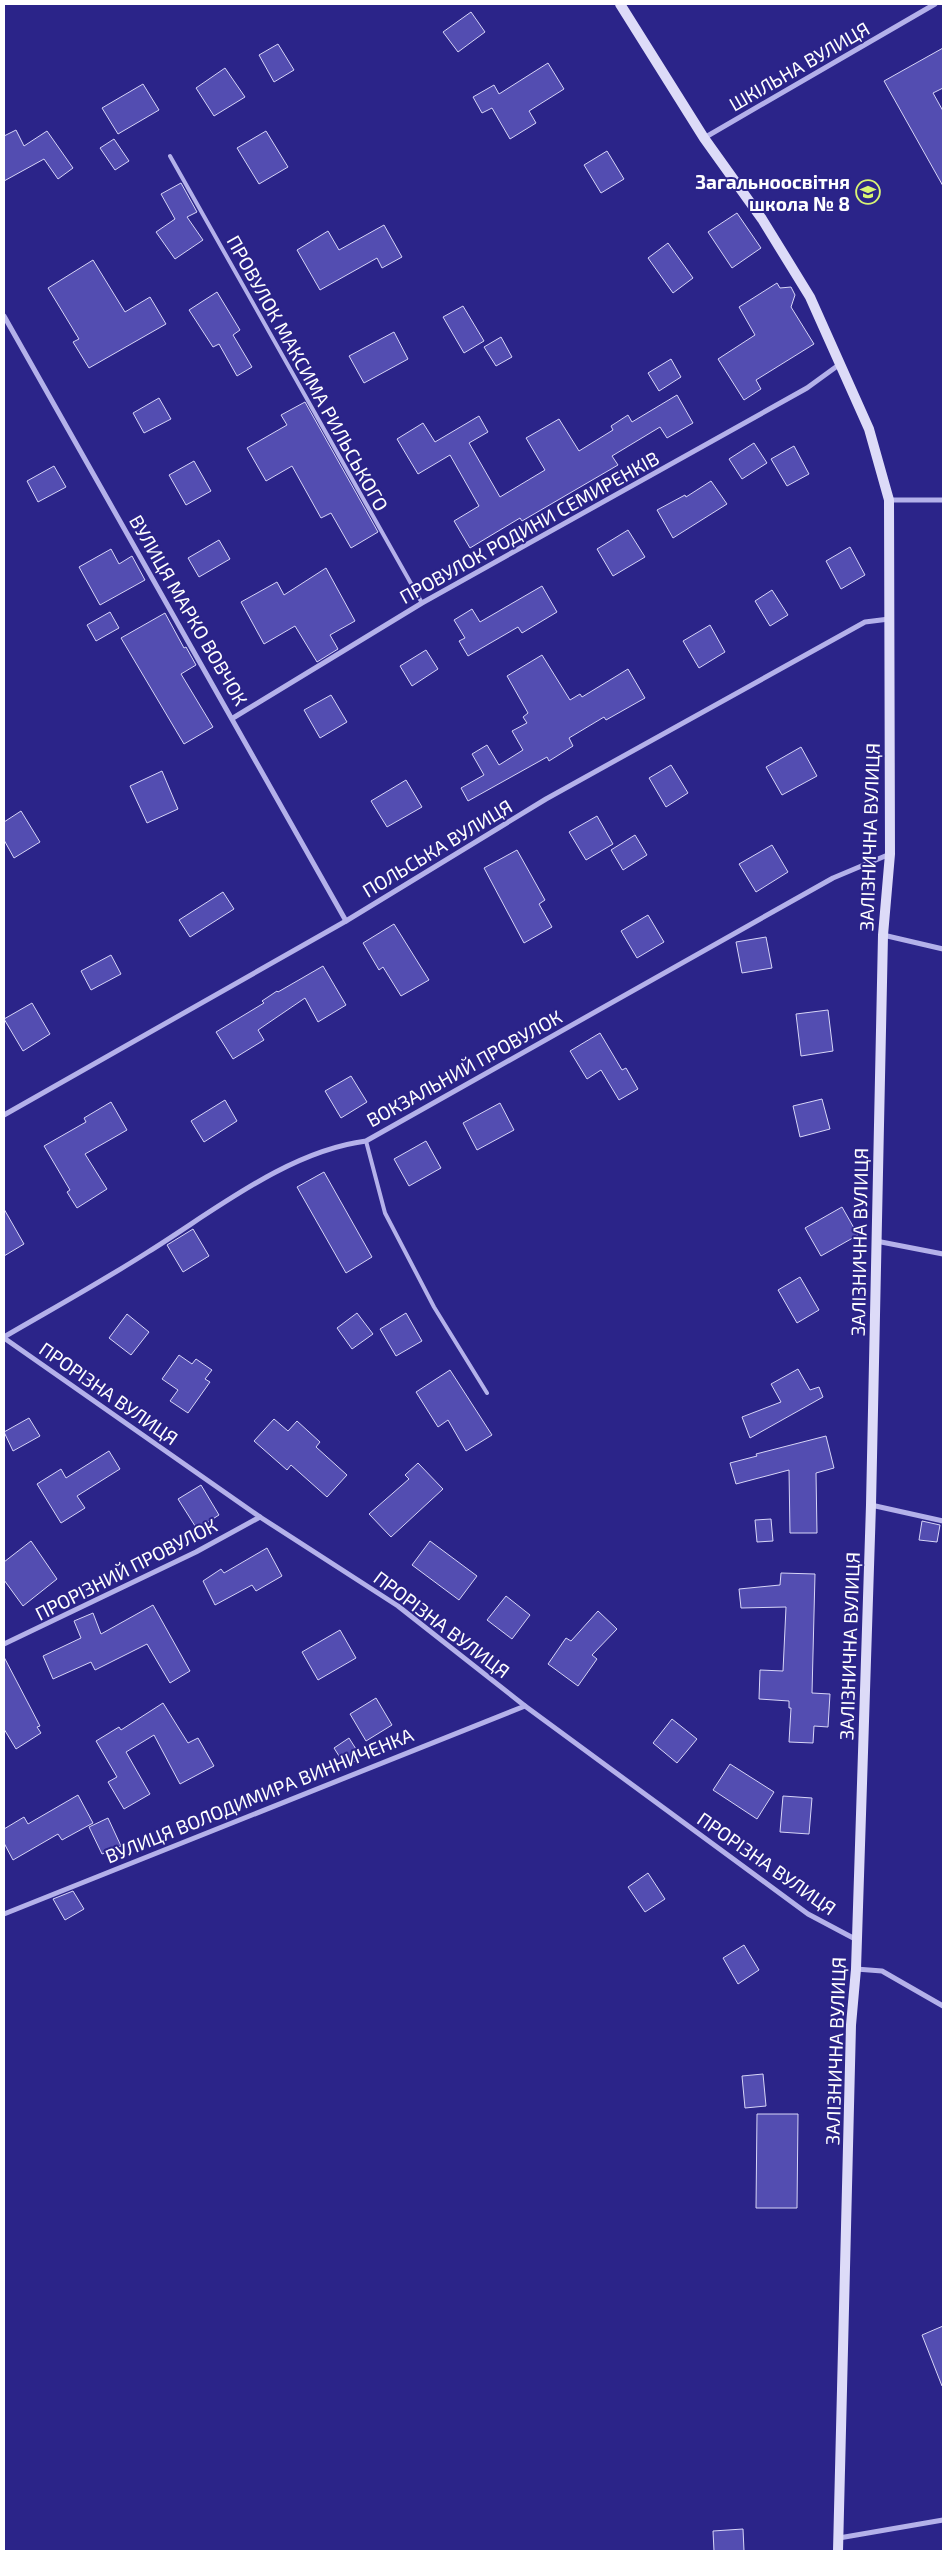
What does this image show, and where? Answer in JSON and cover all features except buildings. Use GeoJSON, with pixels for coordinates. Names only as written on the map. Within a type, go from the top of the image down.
{"type":"FeatureCollection","features":[{"type":"Feature","properties":{"kind":"street","name":"ЗАЛІЗНИЧНА ВУЛИЦЯ"},"geometry":{"type":"LineString","coordinates":[[620,4],[704,138],[762,219],[810,297],[869,429],[889,500],[890,854],[883,935],[871,1505],[856,1969],[851,2025],[838,2551]]}},
{"type":"Feature","properties":{"kind":"street","name":"ШКІЛЬНА ВУЛИЦЯ"},"geometry":{"type":"LineString","coordinates":[[704,138],[935,4]]}},
{"type":"Feature","properties":{"kind":"street","name":"ВУЛИЦЯ МАРКО ВОВЧОК"},"geometry":{"type":"LineString","coordinates":[[4,316],[233,718],[346,921]]}},
{"type":"Feature","properties":{"kind":"street","name":"ПРОВУЛОК РОДИНИ СЕМИРЕНКІВ"},"geometry":{"type":"LineString","coordinates":[[233,718],[422,603],[807,388],[840,364]]}},
{"type":"Feature","properties":{"kind":"street"},"geometry":{"type":"LineString","coordinates":[[889,500],[943,500]]}},
{"type":"Feature","properties":{"kind":"street","name":"ПОЛЬСЬКА ВУЛИЦЯ"},"geometry":{"type":"LineString","coordinates":[[4,1114],[346,921],[555,794],[865,622],[890,619]]}},
{"type":"Feature","properties":{"kind":"street","name":"ВОКЗАЛЬНИЙ ПРОВУЛОК"},"geometry":{"type":"LineString","coordinates":[[4,1337],[146,1254],[281,1168],[346,1144],[366,1141],[833,878],[890,854]]}},
{"type":"Feature","properties":{"kind":"street"},"geometry":{"type":"LineString","coordinates":[[883,935],[943,949]]}},
{"type":"Feature","properties":{"kind":"street"},"geometry":{"type":"LineString","coordinates":[[876,1241],[943,1254]]}},
{"type":"Feature","properties":{"kind":"street","name":"ПРОРІЗНА ВУЛИЦЯ"},"geometry":{"type":"LineString","coordinates":[[4,1337],[260,1517],[398,1606],[525,1706],[808,1914],[857,1940]]}},
{"type":"Feature","properties":{"kind":"street"},"geometry":{"type":"LineString","coordinates":[[871,1505],[943,1521]]}},
{"type":"Feature","properties":{"kind":"street","name":"ПРОРІЗНИЙ ПРОВУЛОК"},"geometry":{"type":"LineString","coordinates":[[4,1644],[179,1560],[260,1517]]}},
{"type":"Feature","properties":{"kind":"street","name":"ВУЛИЦЯ ВОЛОДИМИРА ВИННИЧЕНКА"},"geometry":{"type":"LineString","coordinates":[[4,1914],[525,1706]]}},
{"type":"Feature","properties":{"kind":"street"},"geometry":{"type":"LineString","coordinates":[[856,1969],[882,1971],[943,2006]]}},
{"type":"Feature","properties":{"kind":"street"},"geometry":{"type":"LineString","coordinates":[[839,2538],[943,2520]]}},
{"type":"Feature","properties":{"kind":"lane","name":"ПРОВУЛОК МАКСИМА РИЛЬСЬКОГО"},"geometry":{"type":"LineString","coordinates":[[170,156],[422,603]]}},
{"type":"Feature","properties":{"kind":"lane"},"geometry":{"type":"LineString","coordinates":[[366,1141],[385,1213],[434,1307],[487,1393]]}},
{"type":"Feature","properties":{"kind":"place","name":"Загальноосвітня школа № 8"},"geometry":{"type":"Point","coordinates":[868,192]}}]}
